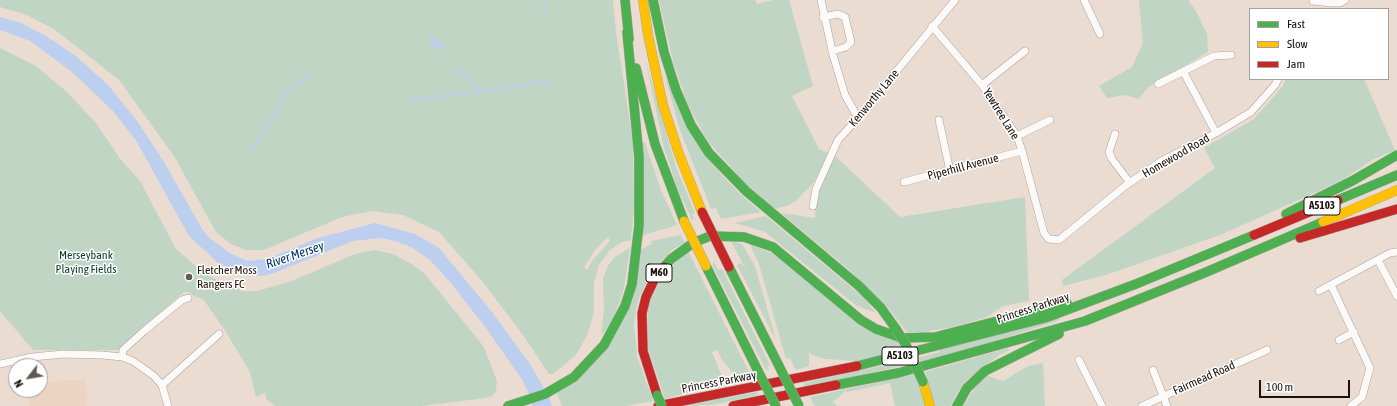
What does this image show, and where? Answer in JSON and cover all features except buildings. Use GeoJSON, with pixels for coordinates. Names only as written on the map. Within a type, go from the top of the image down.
{"type":"FeatureCollection","features":[{"type":"Feature","properties":{"kind":"highway","name":"M60"},"geometry":{"type":"LineString","coordinates":[[513,405],[534,398],[555,388],[574,377],[588,364],[604,345],[616,325],[625,306],[632,284],[639,225],[639,157],[631,87],[625,0]]}},
{"type":"Feature","properties":{"kind":"highway"},"geometry":{"type":"LineString","coordinates":[[643,0],[657,79],[666,116],[681,161],[702,212],[799,406]]}},
{"type":"Feature","properties":{"kind":"highway"},"geometry":{"type":"LineString","coordinates":[[653,0],[668,65],[688,117],[696,133],[714,158],[756,201],[859,286],[881,308],[896,329],[913,359],[923,382],[930,406]]}},
{"type":"Feature","properties":{"kind":"highway","name":"M60"},"geometry":{"type":"LineString","coordinates":[[627,32],[650,126],[661,162],[684,221],[776,406]]}},
{"type":"Feature","properties":{"kind":"highway"},"geometry":{"type":"LineString","coordinates":[[1248,238],[1293,210],[1352,181],[1397,156]]}},
{"type":"Feature","properties":{"kind":"highway","name":"Princess Parkway"},"geometry":{"type":"LineString","coordinates":[[658,406],[854,367],[979,337],[1045,318],[1136,284],[1397,175]]}},
{"type":"Feature","properties":{"kind":"highway","name":"Princess Parkway"},"geometry":{"type":"LineString","coordinates":[[733,406],[898,373],[1085,321],[1204,273],[1397,190]]}},
{"type":"Feature","properties":{"kind":"highway"},"geometry":{"type":"LineString","coordinates":[[1250,252],[1397,210]]}},
{"type":"Feature","properties":{"kind":"highway","name":"M60"},"geometry":{"type":"LineString","coordinates":[[662,406],[647,365],[641,332],[644,304],[648,290],[670,259],[687,247],[710,236],[744,237],[773,247],[791,260],[842,306],[861,320],[876,329],[902,338],[924,338],[951,334],[1136,284]]}},
{"type":"Feature","properties":{"kind":"highway"},"geometry":{"type":"LineString","coordinates":[[956,406],[967,388],[985,371],[1085,321]]}},
{"type":"Feature","properties":{"kind":"street"},"geometry":{"type":"LineString","coordinates":[[821,0],[823,17],[845,95],[858,118]]}},
{"type":"Feature","properties":{"kind":"street","name":"Kenworthy Lane"},"geometry":{"type":"LineString","coordinates":[[813,206],[816,189],[838,140],[858,118],[932,26],[955,0]]}},
{"type":"Feature","properties":{"kind":"street"},"geometry":{"type":"LineString","coordinates":[[1084,0],[1100,34]]}},
{"type":"Feature","properties":{"kind":"street"},"geometry":{"type":"LineString","coordinates":[[1313,1],[1340,3],[1346,0]]}},
{"type":"Feature","properties":{"kind":"street"},"geometry":{"type":"LineString","coordinates":[[823,17],[838,14],[845,17],[851,42],[846,47],[832,51]]}},
{"type":"Feature","properties":{"kind":"street","name":"Yewtree Lane"},"geometry":{"type":"LineString","coordinates":[[932,26],[982,84],[1017,136],[1044,233],[1049,239],[1059,240],[1069,231]]}},
{"type":"Feature","properties":{"kind":"street"},"geometry":{"type":"LineString","coordinates":[[982,84],[1025,51]]}},
{"type":"Feature","properties":{"kind":"street"},"geometry":{"type":"LineString","coordinates":[[1158,84],[1214,56],[1230,55]]}},
{"type":"Feature","properties":{"kind":"street"},"geometry":{"type":"LineString","coordinates":[[1183,71],[1216,133]]}},
{"type":"Feature","properties":{"kind":"street","name":"Homewood Road"},"geometry":{"type":"LineString","coordinates":[[1069,231],[1130,183],[1163,160],[1216,133],[1251,112],[1275,85],[1278,80]]}},
{"type":"Feature","properties":{"kind":"street"},"geometry":{"type":"LineString","coordinates":[[939,120],[950,170]]}},
{"type":"Feature","properties":{"kind":"street"},"geometry":{"type":"LineString","coordinates":[[1017,136],[1050,120]]}},
{"type":"Feature","properties":{"kind":"street"},"geometry":{"type":"LineString","coordinates":[[1114,134],[1109,152],[1112,159],[1130,183]]}},
{"type":"Feature","properties":{"kind":"street","name":"Piperhill Avenue"},"geometry":{"type":"LineString","coordinates":[[904,182],[1022,151]]}},
{"type":"Feature","properties":{"kind":"street"},"geometry":{"type":"LineString","coordinates":[[1319,291],[1378,260],[1397,252]]}},
{"type":"Feature","properties":{"kind":"street"},"geometry":{"type":"LineString","coordinates":[[1378,260],[1397,296]]}},
{"type":"Feature","properties":{"kind":"street"},"geometry":{"type":"LineString","coordinates":[[1331,285],[1370,368],[1362,397],[1351,406]]}},
{"type":"Feature","properties":{"kind":"street"},"geometry":{"type":"LineString","coordinates":[[122,357],[123,350],[144,331],[182,300],[188,298]]}},
{"type":"Feature","properties":{"kind":"street"},"geometry":{"type":"LineString","coordinates":[[1339,340],[1354,332]]}},
{"type":"Feature","properties":{"kind":"street"},"geometry":{"type":"LineString","coordinates":[[162,385],[219,334]]}},
{"type":"Feature","properties":{"kind":"street","name":"Fairmead Road"},"geometry":{"type":"LineString","coordinates":[[1142,406],[1267,350]]}},
{"type":"Feature","properties":{"kind":"street"},"geometry":{"type":"LineString","coordinates":[[0,364],[32,357],[64,354],[102,354],[122,357],[144,367],[162,385],[168,406]]}},
{"type":"Feature","properties":{"kind":"street"},"geometry":{"type":"LineString","coordinates":[[1079,360],[1102,406]]}},
{"type":"Feature","properties":{"kind":"street"},"geometry":{"type":"LineString","coordinates":[[1153,370],[1167,406]]}},
{"type":"Feature","properties":{"kind":"shaded area"},"geometry":{"type":"Polygon","coordinates":[[[86,379],[87,406],[29,406],[28,398],[48,398],[48,381],[86,379]]]}},
{"type":"Feature","properties":{"kind":"green space"},"geometry":{"type":"Polygon","coordinates":[[[0,0],[613,0],[616,32],[633,143],[634,208],[631,240],[622,242],[610,250],[599,265],[594,283],[594,311],[592,320],[587,335],[576,355],[553,374],[549,374],[523,335],[483,282],[439,232],[403,215],[372,211],[342,217],[264,250],[246,250],[231,244],[216,232],[174,156],[119,80],[54,29],[25,14],[0,7],[0,0]],[[608,237],[595,250],[584,267],[587,270],[592,261],[610,241],[608,237]]]}},
{"type":"Feature","properties":{"kind":"green space"},"geometry":{"type":"Polygon","coordinates":[[[659,0],[755,0],[757,4],[773,0],[789,0],[813,86],[792,96],[819,149],[829,153],[813,183],[796,201],[787,206],[774,209],[742,180],[707,140],[687,103],[673,61],[659,0]]]}},
{"type":"Feature","properties":{"kind":"green space"},"geometry":{"type":"Polygon","coordinates":[[[1139,0],[1188,0],[1196,11],[1207,34],[1208,52],[1147,88],[1139,99],[1125,95],[1107,98],[1099,86],[1132,67],[1143,43],[1139,0]]]}},
{"type":"Feature","properties":{"kind":"green space","name":"Merseybank Playing Fields"},"geometry":{"type":"Polygon","coordinates":[[[0,48],[36,66],[67,92],[96,123],[121,160],[140,181],[176,249],[204,273],[230,287],[244,291],[257,291],[289,282],[355,254],[374,250],[393,254],[410,263],[425,274],[484,347],[497,381],[496,391],[492,396],[486,398],[422,406],[275,406],[267,400],[265,393],[256,397],[250,372],[224,329],[203,299],[188,292],[184,292],[118,350],[33,350],[0,311],[0,48]]]}},
{"type":"Feature","properties":{"kind":"green space"},"geometry":{"type":"Polygon","coordinates":[[[646,62],[676,167],[695,213],[692,214],[694,219],[692,220],[678,190],[664,148],[646,62]]]}},
{"type":"Feature","properties":{"kind":"green space"},"geometry":{"type":"Polygon","coordinates":[[[665,76],[708,160],[737,191],[761,212],[721,219],[716,208],[711,209],[680,130],[665,76]]]}},
{"type":"Feature","properties":{"kind":"green space"},"geometry":{"type":"Polygon","coordinates":[[[1286,80],[1364,80],[1395,150],[1372,160],[1341,181],[1220,235],[1106,275],[1063,286],[1062,280],[1215,168],[1204,148],[1254,119],[1283,86],[1286,80]]]}},
{"type":"Feature","properties":{"kind":"green space"},"geometry":{"type":"Polygon","coordinates":[[[642,141],[645,143],[661,190],[677,225],[641,236],[642,141]]]}},
{"type":"Feature","properties":{"kind":"green space"},"geometry":{"type":"Polygon","coordinates":[[[833,154],[900,217],[1025,197],[1029,301],[1003,306],[987,317],[957,326],[925,332],[907,332],[889,309],[848,269],[781,213],[815,218],[816,192],[833,154]]]}},
{"type":"Feature","properties":{"kind":"green space"},"geometry":{"type":"Polygon","coordinates":[[[766,216],[864,298],[876,313],[857,306],[765,232],[735,223],[766,216]]]}},
{"type":"Feature","properties":{"kind":"green space"},"geometry":{"type":"Polygon","coordinates":[[[681,235],[685,243],[673,249],[651,273],[639,298],[636,310],[634,325],[637,356],[653,401],[626,406],[562,406],[556,391],[605,346],[640,250],[652,244],[651,241],[681,235]]]}},
{"type":"Feature","properties":{"kind":"green space"},"geometry":{"type":"Polygon","coordinates":[[[731,241],[742,244],[755,266],[776,340],[737,265],[741,263],[747,272],[731,241]]]}},
{"type":"Feature","properties":{"kind":"green space"},"geometry":{"type":"Polygon","coordinates":[[[750,244],[773,254],[897,340],[903,352],[857,361],[825,359],[812,355],[809,351],[809,366],[796,370],[790,358],[786,359],[759,264],[750,244]]]}},
{"type":"Feature","properties":{"kind":"green space"},"geometry":{"type":"Polygon","coordinates":[[[630,248],[624,288],[616,312],[601,336],[604,310],[603,278],[609,264],[616,256],[630,248]]]}},
{"type":"Feature","properties":{"kind":"green space"},"geometry":{"type":"Polygon","coordinates":[[[688,251],[749,372],[736,377],[723,361],[717,350],[712,352],[724,382],[665,399],[647,346],[648,304],[664,273],[688,251]]]}},
{"type":"Feature","properties":{"kind":"green space"},"geometry":{"type":"Polygon","coordinates":[[[715,263],[718,270],[722,269],[770,365],[767,366],[769,370],[766,370],[712,264],[715,263]]]}},
{"type":"Feature","properties":{"kind":"green space"},"geometry":{"type":"Polygon","coordinates":[[[1058,318],[1060,320],[992,342],[920,362],[918,358],[940,352],[939,350],[1058,318]]]}},
{"type":"Feature","properties":{"kind":"green space"},"geometry":{"type":"Polygon","coordinates":[[[1008,348],[1010,350],[999,355],[967,380],[958,392],[951,406],[935,406],[925,372],[1008,348]]]}},
{"type":"Feature","properties":{"kind":"green space"},"geometry":{"type":"Polygon","coordinates":[[[908,360],[909,364],[859,376],[805,386],[803,383],[908,360]]]}},
{"type":"Feature","properties":{"kind":"green space"},"geometry":{"type":"Polygon","coordinates":[[[1043,363],[1045,406],[963,406],[976,386],[988,376],[1003,381],[1028,366],[1043,363]]]}},
{"type":"Feature","properties":{"kind":"green space"},"geometry":{"type":"Polygon","coordinates":[[[915,374],[925,406],[895,406],[890,383],[847,392],[846,390],[833,402],[837,406],[815,406],[810,397],[915,374]]]}},
{"type":"Feature","properties":{"kind":"green space"},"geometry":{"type":"Polygon","coordinates":[[[757,392],[758,395],[712,405],[681,406],[757,392]]]}},
{"type":"Feature","properties":{"kind":"water","name":"River Mersey"},"geometry":{"type":"Polygon","coordinates":[[[0,17],[21,23],[46,36],[76,56],[108,85],[138,122],[164,162],[202,229],[208,237],[230,253],[247,261],[267,259],[318,238],[375,223],[415,234],[439,248],[492,312],[530,364],[549,397],[552,406],[532,406],[532,400],[523,381],[486,328],[450,282],[429,259],[411,247],[395,241],[380,238],[353,241],[263,276],[240,274],[217,262],[189,236],[137,142],[113,111],[72,72],[30,41],[0,30],[0,17]]]}},
{"type":"Feature","properties":{"kind":"water"},"geometry":{"type":"Polygon","coordinates":[[[434,38],[443,44],[442,49],[431,46],[430,41],[434,38]]]}},
{"type":"Feature","properties":{"kind":"waterway"},"geometry":{"type":"LineString","coordinates":[[544,0],[545,12]]}},
{"type":"Feature","properties":{"kind":"waterway"},"geometry":{"type":"LineString","coordinates":[[453,68],[469,78],[476,88],[484,91],[549,81]]}},
{"type":"Feature","properties":{"kind":"waterway"},"geometry":{"type":"LineString","coordinates":[[252,151],[290,88],[314,73]]}},
{"type":"Feature","properties":{"kind":"waterway"},"geometry":{"type":"LineString","coordinates":[[406,100],[482,92]]}},
{"type":"Feature","properties":{"kind":"traffic: fast"},"geometry":{"type":"LineString","coordinates":[[625,0],[629,39]]}},
{"type":"Feature","properties":{"kind":"traffic: fast"},"geometry":{"type":"LineString","coordinates":[[653,0],[664,52],[676,90],[691,125],[709,153],[746,191],[859,286],[881,308],[896,329]]}},
{"type":"Feature","properties":{"kind":"traffic: fast"},"geometry":{"type":"LineString","coordinates":[[508,406],[545,394],[574,377],[604,345],[625,306],[632,284],[639,225],[639,157],[627,32]]}},
{"type":"Feature","properties":{"kind":"traffic: fast"},"geometry":{"type":"LineString","coordinates":[[636,68],[655,144],[684,221]]}},
{"type":"Feature","properties":{"kind":"traffic: fast"},"geometry":{"type":"LineString","coordinates":[[1286,214],[1352,181],[1397,155]]}},
{"type":"Feature","properties":{"kind":"traffic: fast"},"geometry":{"type":"LineString","coordinates":[[1338,200],[1397,175]]}},
{"type":"Feature","properties":{"kind":"traffic: fast"},"geometry":{"type":"LineString","coordinates":[[836,385],[898,373],[1085,321],[1204,273],[1323,222]]}},
{"type":"Feature","properties":{"kind":"traffic: fast"},"geometry":{"type":"LineString","coordinates":[[857,366],[1045,318],[1136,284],[1254,235]]}},
{"type":"Feature","properties":{"kind":"traffic: fast"},"geometry":{"type":"LineString","coordinates":[[664,267],[671,259],[693,243],[710,236],[744,237],[773,247],[861,320],[876,329],[902,338],[935,337],[1067,303]]}},
{"type":"Feature","properties":{"kind":"traffic: fast"},"geometry":{"type":"LineString","coordinates":[[706,266],[758,371]]}},
{"type":"Feature","properties":{"kind":"traffic: fast"},"geometry":{"type":"LineString","coordinates":[[729,267],[777,362]]}},
{"type":"Feature","properties":{"kind":"traffic: fast"},"geometry":{"type":"LineString","coordinates":[[896,329],[906,345],[923,382]]}},
{"type":"Feature","properties":{"kind":"traffic: fast"},"geometry":{"type":"LineString","coordinates":[[957,406],[967,388],[985,371],[1059,334]]}},
{"type":"Feature","properties":{"kind":"traffic: fast"},"geometry":{"type":"LineString","coordinates":[[777,362],[799,406]]}},
{"type":"Feature","properties":{"kind":"traffic: fast"},"geometry":{"type":"LineString","coordinates":[[758,371],[776,406]]}},
{"type":"Feature","properties":{"kind":"traffic: fast"},"geometry":{"type":"LineString","coordinates":[[657,395],[662,406]]}},
{"type":"Feature","properties":{"kind":"traffic: slow"},"geometry":{"type":"LineString","coordinates":[[643,0],[648,35],[663,105],[679,154],[702,212]]}},
{"type":"Feature","properties":{"kind":"traffic: slow"},"geometry":{"type":"LineString","coordinates":[[1323,222],[1397,190]]}},
{"type":"Feature","properties":{"kind":"traffic: slow"},"geometry":{"type":"LineString","coordinates":[[684,221],[706,266]]}},
{"type":"Feature","properties":{"kind":"traffic: slow"},"geometry":{"type":"LineString","coordinates":[[923,382],[930,406]]}},
{"type":"Feature","properties":{"kind":"traffic: jam"},"geometry":{"type":"LineString","coordinates":[[1254,235],[1338,200]]}},
{"type":"Feature","properties":{"kind":"traffic: jam"},"geometry":{"type":"LineString","coordinates":[[1300,238],[1397,209]]}},
{"type":"Feature","properties":{"kind":"traffic: jam"},"geometry":{"type":"LineString","coordinates":[[702,212],[729,267]]}},
{"type":"Feature","properties":{"kind":"traffic: jam"},"geometry":{"type":"LineString","coordinates":[[657,395],[643,351],[642,313],[646,297],[655,278],[664,267]]}},
{"type":"Feature","properties":{"kind":"traffic: jam"},"geometry":{"type":"LineString","coordinates":[[658,406],[857,366]]}},
{"type":"Feature","properties":{"kind":"traffic: jam"},"geometry":{"type":"LineString","coordinates":[[733,406],[836,385]]}},
{"type":"Feature","properties":{"kind":"place","name":"Fletcher Moss Rangers FC"},"geometry":{"type":"Point","coordinates":[189,277]}}]}
